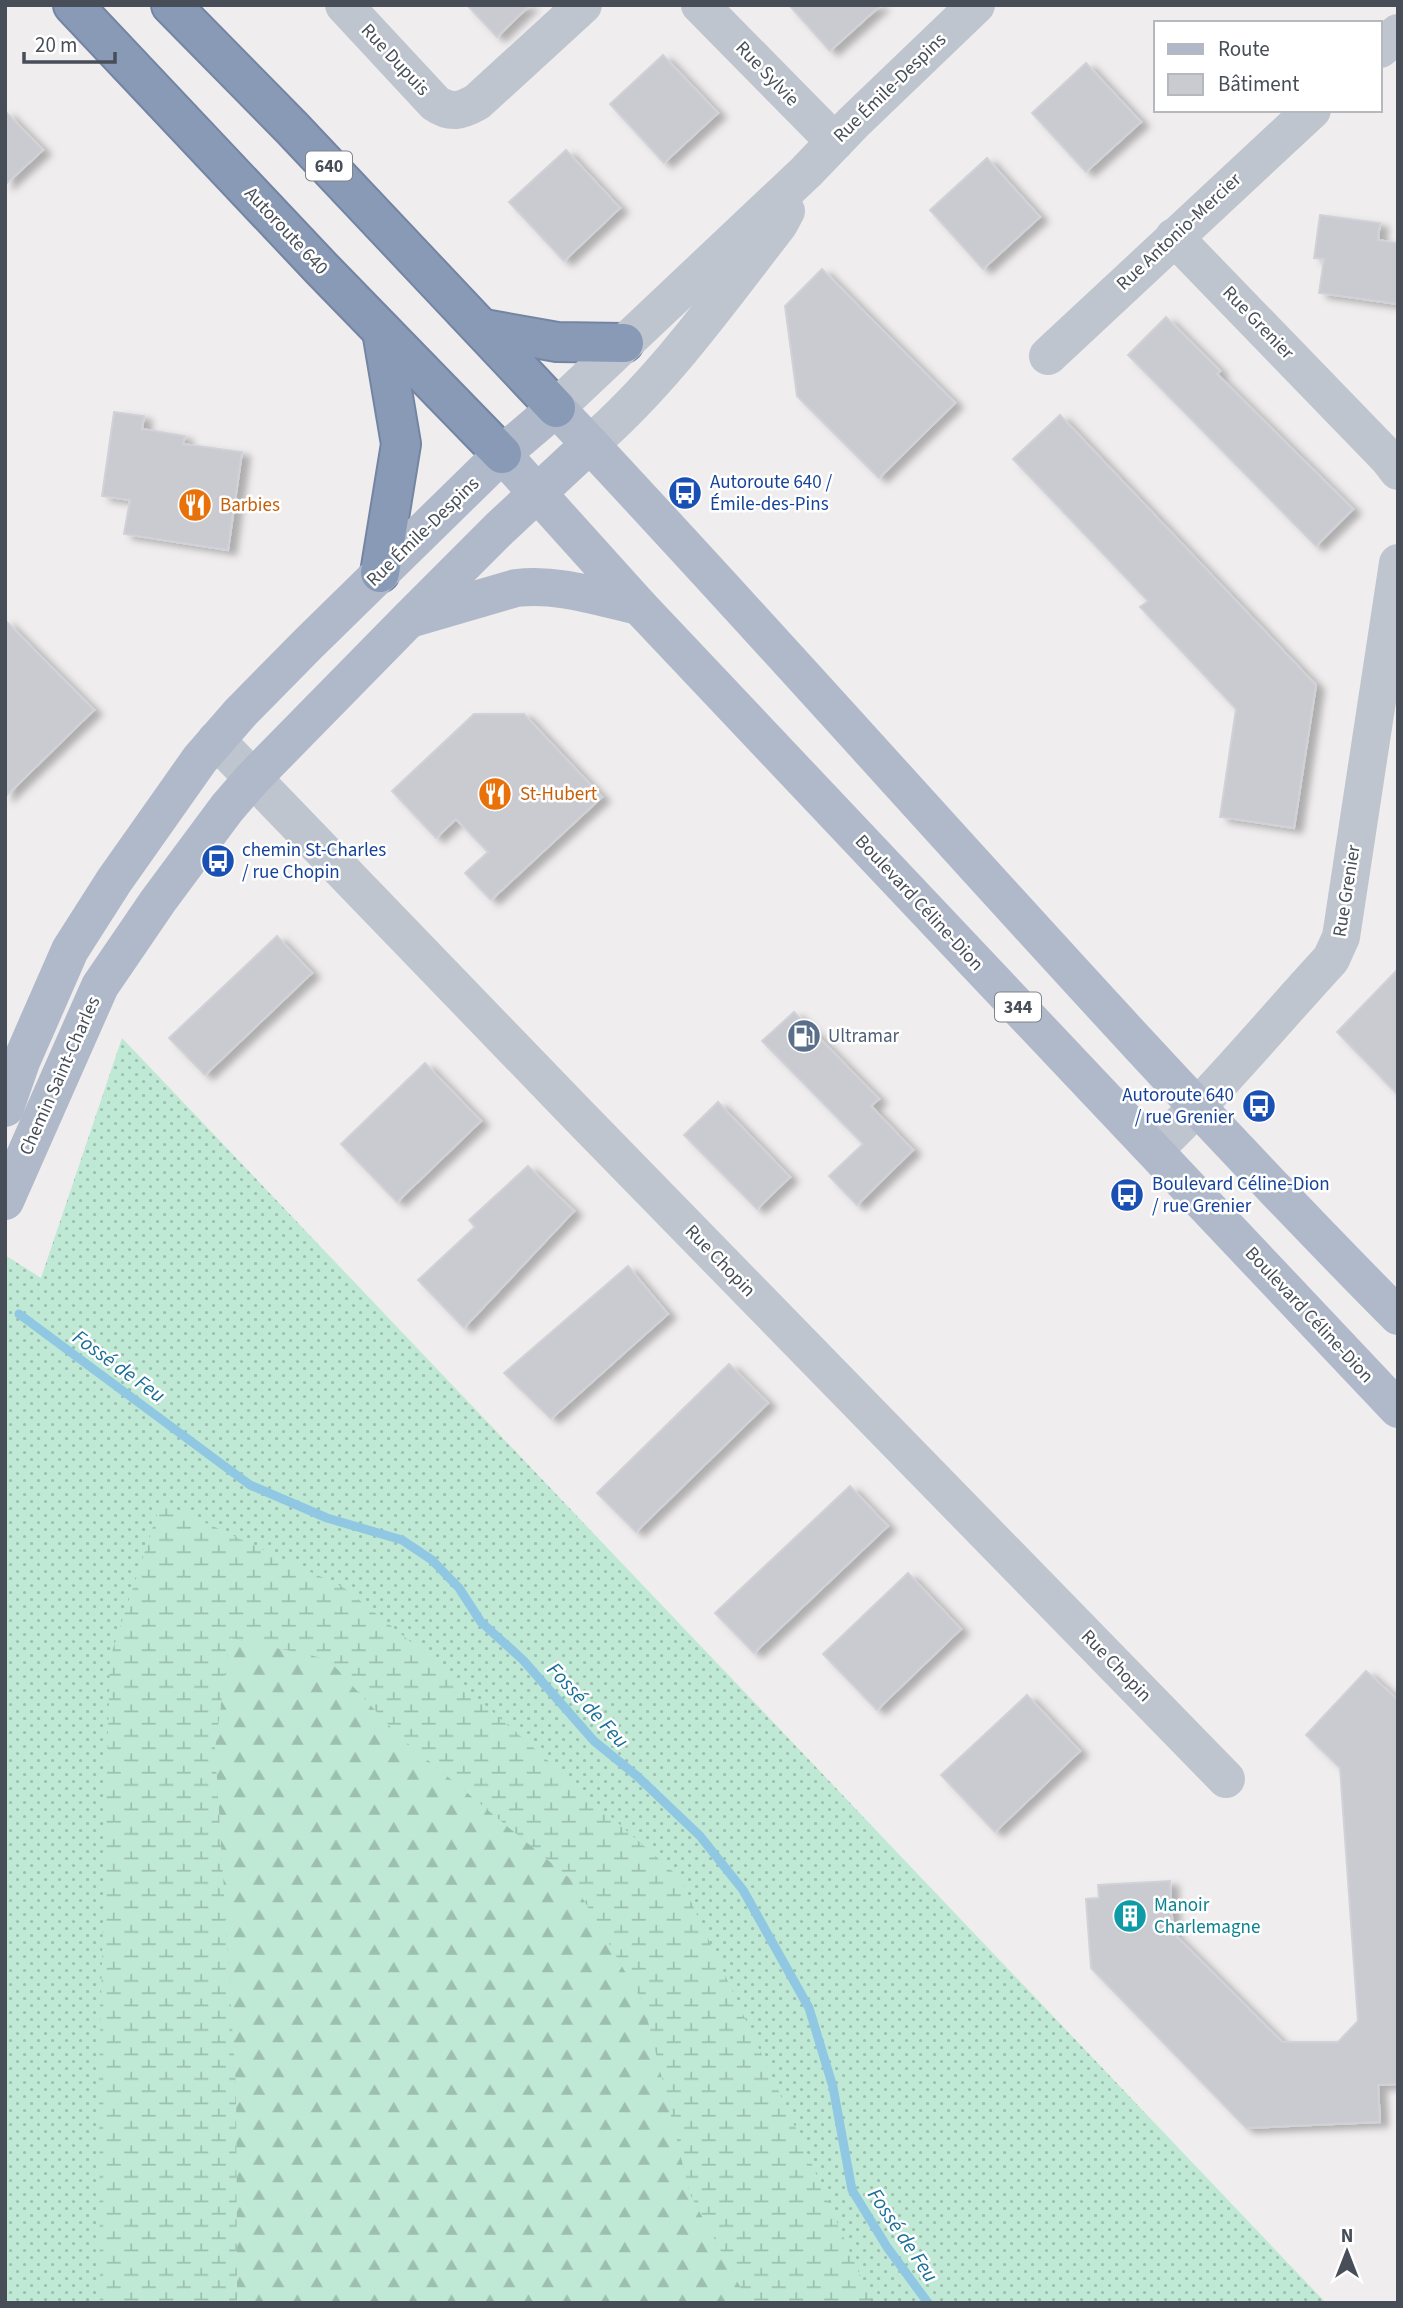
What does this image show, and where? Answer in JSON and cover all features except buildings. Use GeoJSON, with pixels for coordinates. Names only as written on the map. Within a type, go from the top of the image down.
{"type":"FeatureCollection","features":[{"type":"Feature","properties":{"kind":"highway","name":"Autoroute 640"},"geometry":{"type":"LineString","coordinates":[[73,5],[502,454]]}},
{"type":"Feature","properties":{"kind":"highway","name":"640"},"geometry":{"type":"LineString","coordinates":[[171,5],[292,128],[556,408]]}},
{"type":"Feature","properties":{"kind":"highway"},"geometry":{"type":"LineString","coordinates":[[484,329],[557,342],[624,343]]}},
{"type":"Feature","properties":{"kind":"highway"},"geometry":{"type":"LineString","coordinates":[[380,573],[401,444],[382,331]]}},
{"type":"Feature","properties":{"kind":"main road","name":"640"},"geometry":{"type":"LineString","coordinates":[[556,408],[590,444]]}},
{"type":"Feature","properties":{"kind":"main road","name":"Rue Émile-Despins"},"geometry":{"type":"LineString","coordinates":[[82,929],[184,779],[216,740],[380,573],[502,454],[556,408]]}},
{"type":"Feature","properties":{"kind":"main road","name":"Rue Émile-Despins"},"geometry":{"type":"LineString","coordinates":[[120,954],[203,839],[253,778],[409,619],[590,444]]}},
{"type":"Feature","properties":{"kind":"main road"},"geometry":{"type":"LineString","coordinates":[[590,444],[763,630],[1055,956],[1197,1109],[1398,1316]]}},
{"type":"Feature","properties":{"kind":"main road","name":"Boulevard Céline-Dion"},"geometry":{"type":"LineString","coordinates":[[502,454],[639,606],[1398,1409]]}},
{"type":"Feature","properties":{"kind":"main road"},"geometry":{"type":"LineString","coordinates":[[409,619],[516,588],[529,587],[555,587],[639,606]]}},
{"type":"Feature","properties":{"kind":"main road","name":"Chemin Saint-Charles"},"geometry":{"type":"LineString","coordinates":[[5,1108],[52,988],[82,929]]}},
{"type":"Feature","properties":{"kind":"main road","name":"Chemin Saint-Charles"},"geometry":{"type":"LineString","coordinates":[[5,1201],[92,1003],[120,954]]}},
{"type":"Feature","properties":{"kind":"street","name":"Rue Dupuis"},"geometry":{"type":"LineString","coordinates":[[344,5],[435,103],[450,111],[459,111],[477,102],[583,5]]}},
{"type":"Feature","properties":{"kind":"street","name":"Rue Sylvie"},"geometry":{"type":"LineString","coordinates":[[700,5],[835,142]]}},
{"type":"Feature","properties":{"kind":"street","name":"Rue Émile-Despins"},"geometry":{"type":"LineString","coordinates":[[556,408],[806,172],[976,5]]}},
{"type":"Feature","properties":{"kind":"street"},"geometry":{"type":"LineString","coordinates":[[1382,47],[1398,33]]}},
{"type":"Feature","properties":{"kind":"street","name":"Rue Antonio-Mercier"},"geometry":{"type":"LineString","coordinates":[[1048,356],[1310,112]]}},
{"type":"Feature","properties":{"kind":"street","name":"Rue Émile-Despins"},"geometry":{"type":"LineString","coordinates":[[590,444],[632,406],[724,297],[779,224],[806,172]]}},
{"type":"Feature","properties":{"kind":"street","name":"Rue Grenier"},"geometry":{"type":"LineString","coordinates":[[1174,237],[1334,401],[1398,471]]}},
{"type":"Feature","properties":{"kind":"street","name":"Rue Grenier"},"geometry":{"type":"LineString","coordinates":[[1154,1150],[1197,1109],[1337,949],[1398,563]]}},
{"type":"Feature","properties":{"kind":"street","name":"Rue Chopin"},"geometry":{"type":"LineString","coordinates":[[216,740],[1226,1779]]}},
{"type":"Feature","properties":{"kind":"green space"},"geometry":{"type":"Polygon","coordinates":[[[122,1038],[1326,2303],[5,2303],[5,1255],[41,1278],[122,1038]]]}},
{"type":"Feature","properties":{"kind":"green space"},"geometry":{"type":"Polygon","coordinates":[[[161,1502],[343,1587],[448,1672],[680,1878],[804,2146],[872,2303],[749,2303],[690,2194],[644,2004],[572,1880],[399,1736],[328,1659],[230,1638],[215,1748],[236,2088],[237,2303],[100,2303],[99,2075],[110,1658],[161,1502]]]}},
{"type":"Feature","properties":{"kind":"green space"},"geometry":{"type":"Polygon","coordinates":[[[230,1638],[328,1659],[399,1736],[572,1880],[644,2004],[690,2194],[749,2303],[237,2303],[236,2088],[215,1748],[230,1638]]]}},
{"type":"Feature","properties":{"kind":"waterway","name":"Fossé de Feu"},"geometry":{"type":"LineString","coordinates":[[19,1314],[250,1485],[327,1518],[402,1540],[432,1560],[459,1588],[481,1622],[523,1660],[594,1741],[637,1776],[700,1836],[743,1890],[809,2008],[833,2087],[852,2190],[887,2247],[928,2303]]}},
{"type":"Feature","properties":{"kind":"place","name":"Autoroute 640 / Émile-des-Pins"},"geometry":{"type":"Point","coordinates":[685,493]}},
{"type":"Feature","properties":{"kind":"place","name":"Barbies"},"geometry":{"type":"Point","coordinates":[195,505]}},
{"type":"Feature","properties":{"kind":"place","name":"St-Hubert"},"geometry":{"type":"Point","coordinates":[495,794]}},
{"type":"Feature","properties":{"kind":"place","name":"chemin St-Charles / rue Chopin"},"geometry":{"type":"Point","coordinates":[218,861]}},
{"type":"Feature","properties":{"kind":"place","name":"Ultramar"},"geometry":{"type":"Point","coordinates":[804,1036]}},
{"type":"Feature","properties":{"kind":"place","name":"Autoroute 640 / rue Grenier"},"geometry":{"type":"Point","coordinates":[1259,1106]}},
{"type":"Feature","properties":{"kind":"place","name":"Boulevard Céline-Dion / rue Grenier"},"geometry":{"type":"Point","coordinates":[1127,1195]}},
{"type":"Feature","properties":{"kind":"place","name":"Manoir Charlemagne"},"geometry":{"type":"Point","coordinates":[1130,1916]}}]}
